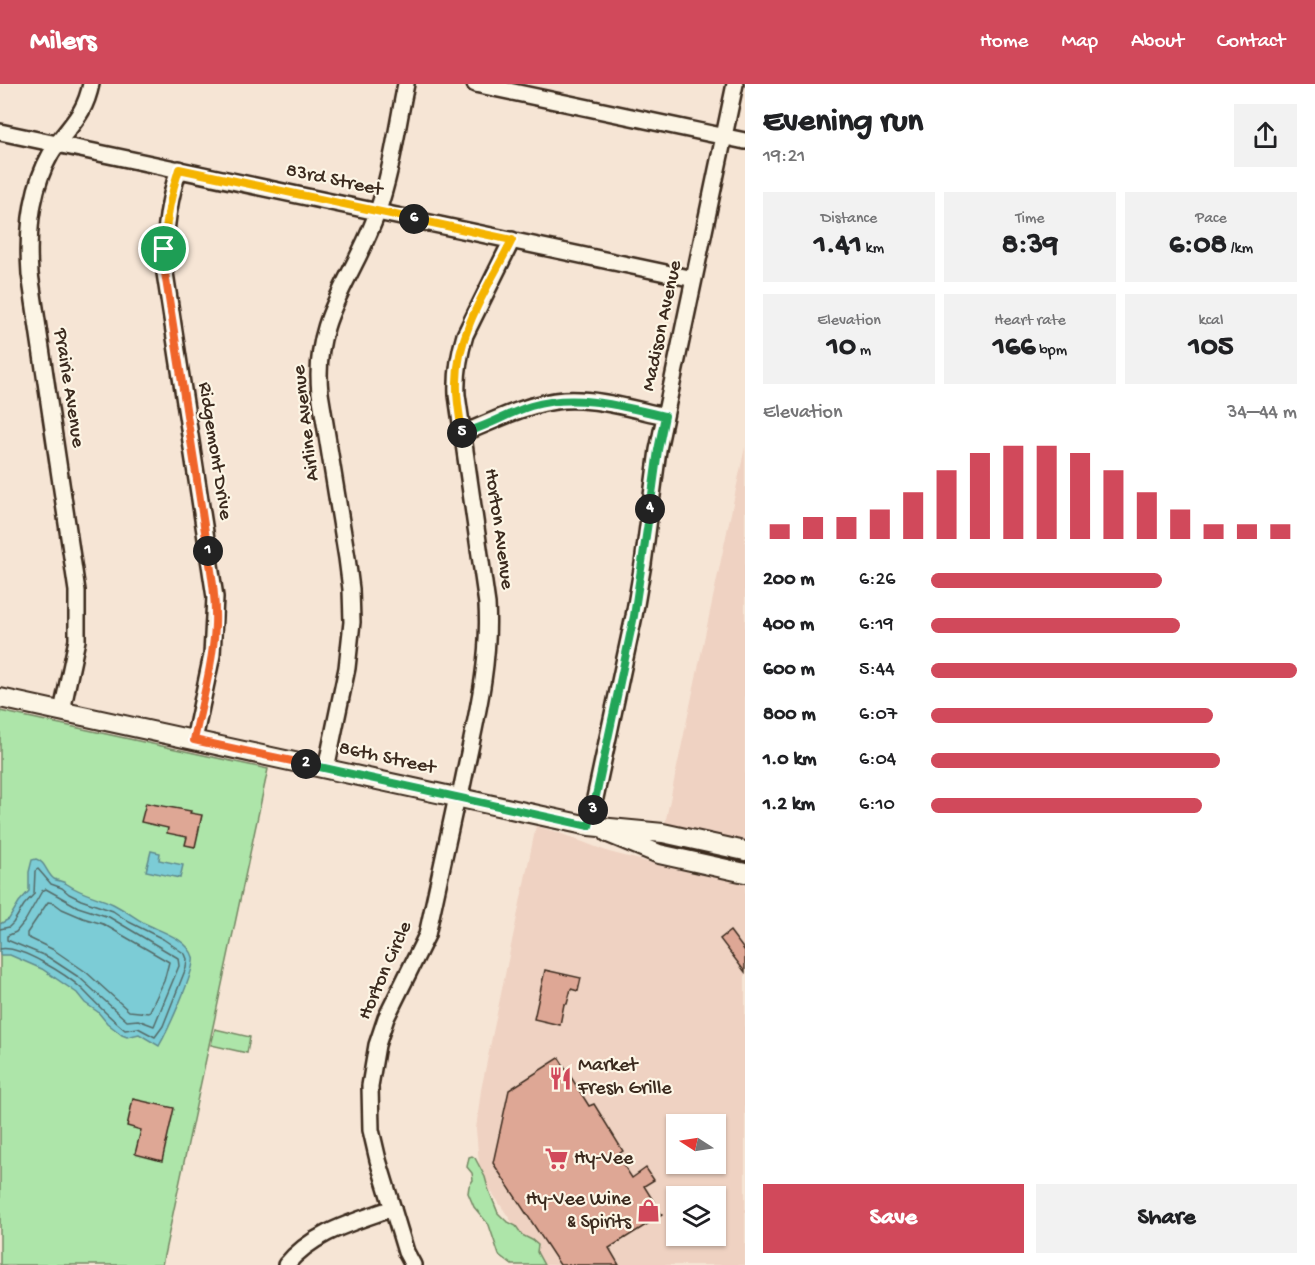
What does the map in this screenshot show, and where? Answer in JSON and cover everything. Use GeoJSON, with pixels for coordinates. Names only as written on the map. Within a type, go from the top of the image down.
{"type":"FeatureCollection","features":[{"type":"Feature","properties":{"kind":"main road","name":"86th Street"},"geometry":{"type":"LineString","coordinates":[[0,698],[589,826],[663,833],[745,850]]}},
{"type":"Feature","properties":{"kind":"main road","name":"86th Street"},"geometry":{"type":"LineString","coordinates":[[589,826],[659,854],[745,873]]}},
{"type":"Feature","properties":{"kind":"street","name":"Prairie Avenue"},"geometry":{"type":"LineString","coordinates":[[62,711],[76,640],[77,591],[28,253],[32,209],[37,188],[57,144],[79,117],[91,84]]}},
{"type":"Feature","properties":{"kind":"street","name":"Airline Avenue"},"geometry":{"type":"LineString","coordinates":[[326,769],[347,668],[352,611],[347,558],[318,377],[320,348],[327,319],[378,212],[406,84]]}},
{"type":"Feature","properties":{"kind":"street"},"geometry":{"type":"LineString","coordinates":[[475,84],[745,141]]}},
{"type":"Feature","properties":{"kind":"street","name":"Madison Avenue"},"geometry":{"type":"LineString","coordinates":[[589,826],[634,616],[658,450],[735,84]]}},
{"type":"Feature","properties":{"kind":"street","name":"83rd Street"},"geometry":{"type":"LineString","coordinates":[[0,132],[694,279]]}},
{"type":"Feature","properties":{"kind":"street","name":"Ridgemont Drive"},"geometry":{"type":"LineString","coordinates":[[179,169],[171,192],[165,224],[165,273],[214,597],[215,626],[212,655],[194,740]]}},
{"type":"Feature","properties":{"kind":"street","name":"Horton Avenue"},"geometry":{"type":"LineString","coordinates":[[459,797],[484,676],[489,628],[488,604],[457,387],[460,350],[512,240]]}},
{"type":"Feature","properties":{"kind":"street"},"geometry":{"type":"LineString","coordinates":[[462,434],[532,406],[561,400],[605,403],[665,416]]}},
{"type":"Feature","properties":{"kind":"street","name":"Horton Circle"},"geometry":{"type":"LineString","coordinates":[[413,1265],[406,1252],[378,1160],[371,1130],[370,1086],[373,1064],[386,1018],[427,935],[459,797]]}},
{"type":"Feature","properties":{"kind":"street"},"geometry":{"type":"LineString","coordinates":[[286,1265],[306,1245],[329,1231],[393,1208]]}},
{"type":"Feature","properties":{"kind":"shaded area"},"geometry":{"type":"Polygon","coordinates":[[[745,447],[745,851],[663,833],[745,447]]]}},
{"type":"Feature","properties":{"kind":"shaded area"},"geometry":{"type":"Polygon","coordinates":[[[536,826],[609,852],[745,884],[745,1265],[541,1265],[480,1175],[476,1129],[481,1090],[536,826]]]}},
{"type":"Feature","properties":{"kind":"green space"},"geometry":{"type":"Polygon","coordinates":[[[0,711],[268,769],[162,1265],[0,1265],[0,711]]]}},
{"type":"Feature","properties":{"kind":"green space"},"geometry":{"type":"Polygon","coordinates":[[[215,1029],[250,1037],[247,1053],[211,1045],[215,1029]]]}},
{"type":"Feature","properties":{"kind":"green space"},"geometry":{"type":"Polygon","coordinates":[[[472,1156],[485,1177],[498,1213],[506,1221],[516,1226],[522,1235],[538,1245],[537,1252],[544,1265],[512,1265],[499,1255],[489,1225],[474,1207],[468,1193],[473,1180],[472,1173],[467,1167],[469,1157],[472,1156]]]}},
{"type":"Feature","properties":{"kind":"water"},"geometry":{"type":"Polygon","coordinates":[[[151,851],[160,853],[159,860],[183,865],[180,878],[146,871],[151,851]]]}},
{"type":"Feature","properties":{"kind":"water"},"geometry":{"type":"Polygon","coordinates":[[[36,859],[54,879],[113,904],[144,923],[179,940],[190,950],[193,964],[186,987],[159,1046],[139,1034],[127,1037],[122,1035],[85,1003],[77,993],[42,969],[10,955],[0,955],[0,924],[9,919],[29,891],[29,872],[32,860],[36,859]]]}},
{"type":"Feature","properties":{"kind":"building"},"geometry":{"type":"Polygon","coordinates":[[[146,803],[202,815],[195,847],[185,845],[187,837],[167,833],[168,828],[141,822],[146,803]]]}},
{"type":"Feature","properties":{"kind":"building"},"geometry":{"type":"Polygon","coordinates":[[[730,931],[745,951],[745,972],[720,939],[730,931]]]}},
{"type":"Feature","properties":{"kind":"building"},"geometry":{"type":"Polygon","coordinates":[[[545,970],[581,978],[578,991],[571,989],[567,1004],[564,1004],[560,1025],[534,1019],[545,970]]]}},
{"type":"Feature","properties":{"kind":"building","name":"Hy-Vee"},"geometry":{"type":"Polygon","coordinates":[[[559,1058],[589,1106],[594,1104],[623,1151],[617,1155],[632,1178],[646,1168],[654,1180],[644,1186],[662,1215],[609,1248],[619,1265],[560,1265],[493,1163],[509,1090],[559,1058]]]}},
{"type":"Feature","properties":{"kind":"building"},"geometry":{"type":"Polygon","coordinates":[[[133,1099],[174,1108],[162,1161],[135,1154],[141,1130],[127,1126],[133,1099]]]}},
{"type":"Feature","properties":{"kind":"place","name":"Market Fresh Grille"},"geometry":{"type":"Point","coordinates":[560,1078]}},
{"type":"Feature","properties":{"kind":"place","name":"Hy-Vee"},"geometry":{"type":"Point","coordinates":[556,1159]}},
{"type":"Feature","properties":{"kind":"place","name":"Hy-Vee Wine & Spirits"},"geometry":{"type":"Point","coordinates":[649,1211]}},
{"type":"Feature","properties":{"kind":"route"},"geometry":{"type":"LineString","coordinates":[[179,169],[512,240],[465,335],[460,350],[456,380],[462,434],[532,406],[561,400],[605,403],[665,416],[634,616],[589,826],[194,740],[212,655],[215,626],[214,597],[165,273],[164,249],[165,224],[171,192],[179,169]]}}]}
